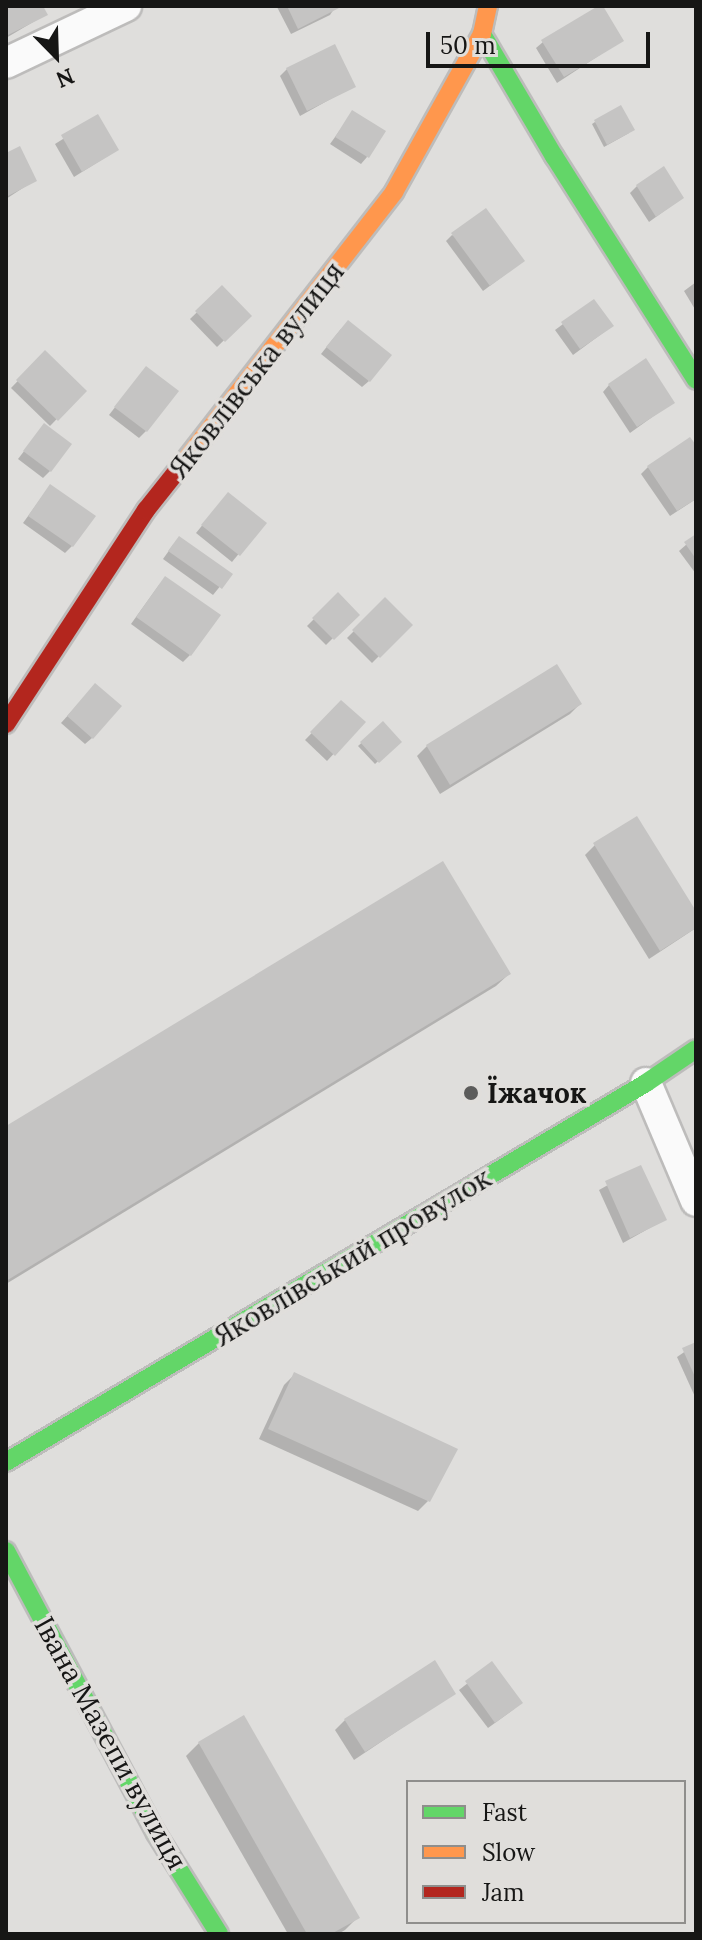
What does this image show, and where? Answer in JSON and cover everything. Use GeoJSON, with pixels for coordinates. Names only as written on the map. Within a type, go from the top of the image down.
{"type":"FeatureCollection","features":[{"type":"Feature","properties":{"kind":"street"},"geometry":{"type":"LineString","coordinates":[[6,63],[126,6]]}},
{"type":"Feature","properties":{"kind":"street","name":"Яковлівська вулиця"},"geometry":{"type":"LineString","coordinates":[[6,724],[146,510],[394,192],[482,34],[488,6]]}},
{"type":"Feature","properties":{"kind":"street"},"geometry":{"type":"LineString","coordinates":[[482,34],[554,156],[696,380]]}},
{"type":"Feature","properties":{"kind":"street","name":"Яковлівський провулок"},"geometry":{"type":"LineString","coordinates":[[6,1462],[646,1083],[696,1049]]}},
{"type":"Feature","properties":{"kind":"street"},"geometry":{"type":"LineString","coordinates":[[646,1083],[696,1201]]}},
{"type":"Feature","properties":{"kind":"street","name":"Івана Мазепи вулиця"},"geometry":{"type":"LineString","coordinates":[[6,1551],[156,1833],[219,1934]]}},
{"type":"Feature","properties":{"kind":"building"},"geometry":{"type":"Polygon","coordinates":[[[6,6],[43,6],[48,15],[6,36],[6,6]]]}},
{"type":"Feature","properties":{"kind":"building"},"geometry":{"type":"Polygon","coordinates":[[[287,6],[338,6],[339,8],[298,29],[287,6]]]}},
{"type":"Feature","properties":{"kind":"building"},"geometry":{"type":"Polygon","coordinates":[[[598,6],[603,6],[624,41],[564,77],[541,40],[598,6]]]}},
{"type":"Feature","properties":{"kind":"building"},"geometry":{"type":"Polygon","coordinates":[[[335,44],[356,87],[307,111],[286,68],[335,44]]]}},
{"type":"Feature","properties":{"kind":"building"},"geometry":{"type":"Polygon","coordinates":[[[621,105],[635,130],[607,145],[594,120],[621,105]]]}},
{"type":"Feature","properties":{"kind":"building"},"geometry":{"type":"Polygon","coordinates":[[[352,110],[386,131],[369,158],[335,137],[352,110]]]}},
{"type":"Feature","properties":{"kind":"building"},"geometry":{"type":"Polygon","coordinates":[[[98,114],[119,150],[82,172],[61,135],[98,114]]]}},
{"type":"Feature","properties":{"kind":"building"},"geometry":{"type":"Polygon","coordinates":[[[20,146],[37,181],[6,197],[6,153],[20,146]]]}},
{"type":"Feature","properties":{"kind":"building"},"geometry":{"type":"Polygon","coordinates":[[[664,166],[684,198],[656,217],[636,185],[664,166]]]}},
{"type":"Feature","properties":{"kind":"building"},"geometry":{"type":"Polygon","coordinates":[[[486,208],[525,261],[490,286],[451,233],[486,208]]]}},
{"type":"Feature","properties":{"kind":"building"},"geometry":{"type":"Polygon","coordinates":[[[222,285],[252,316],[225,342],[195,311],[222,285]]]}},
{"type":"Feature","properties":{"kind":"building"},"geometry":{"type":"Polygon","coordinates":[[[594,299],[614,326],[580,349],[561,322],[594,299]]]}},
{"type":"Feature","properties":{"kind":"building"},"geometry":{"type":"Polygon","coordinates":[[[348,320],[392,355],[370,382],[326,347],[348,320]]]}},
{"type":"Feature","properties":{"kind":"building"},"geometry":{"type":"Polygon","coordinates":[[[45,350],[87,391],[58,421],[16,380],[45,350]]]}},
{"type":"Feature","properties":{"kind":"building"},"geometry":{"type":"Polygon","coordinates":[[[646,358],[675,403],[637,427],[608,384],[646,358]]]}},
{"type":"Feature","properties":{"kind":"building"},"geometry":{"type":"Polygon","coordinates":[[[146,366],[179,391],[147,432],[114,407],[146,366]]]}},
{"type":"Feature","properties":{"kind":"building"},"geometry":{"type":"Polygon","coordinates":[[[44,423],[72,444],[51,472],[23,451],[44,423]]]}},
{"type":"Feature","properties":{"kind":"building"},"geometry":{"type":"Polygon","coordinates":[[[690,437],[696,445],[696,499],[677,511],[647,466],[690,437]]]}},
{"type":"Feature","properties":{"kind":"building"},"geometry":{"type":"Polygon","coordinates":[[[50,484],[96,516],[73,547],[28,516],[50,484]]]}},
{"type":"Feature","properties":{"kind":"building"},"geometry":{"type":"Polygon","coordinates":[[[228,492],[267,523],[240,556],[201,525],[228,492]]]}},
{"type":"Feature","properties":{"kind":"building"},"geometry":{"type":"Polygon","coordinates":[[[696,534],[696,559],[684,542],[696,534]]]}},
{"type":"Feature","properties":{"kind":"building"},"geometry":{"type":"Polygon","coordinates":[[[179,536],[233,574],[222,589],[168,551],[179,536]]]}},
{"type":"Feature","properties":{"kind":"building"},"geometry":{"type":"Polygon","coordinates":[[[165,576],[221,615],[191,656],[136,617],[165,576]]]}},
{"type":"Feature","properties":{"kind":"building"},"geometry":{"type":"Polygon","coordinates":[[[338,592],[360,615],[334,640],[312,618],[338,592]]]}},
{"type":"Feature","properties":{"kind":"building"},"geometry":{"type":"Polygon","coordinates":[[[385,597],[413,625],[380,658],[352,630],[385,597]]]}},
{"type":"Feature","properties":{"kind":"building"},"geometry":{"type":"Polygon","coordinates":[[[557,664],[582,704],[450,785],[426,745],[557,664]]]}},
{"type":"Feature","properties":{"kind":"building"},"geometry":{"type":"Polygon","coordinates":[[[95,683],[122,706],[93,739],[67,716],[95,683]]]}},
{"type":"Feature","properties":{"kind":"building"},"geometry":{"type":"Polygon","coordinates":[[[341,700],[366,722],[335,756],[310,732],[341,700]]]}},
{"type":"Feature","properties":{"kind":"building"},"geometry":{"type":"Polygon","coordinates":[[[383,721],[402,742],[379,763],[360,742],[383,721]]]}},
{"type":"Feature","properties":{"kind":"building"},"geometry":{"type":"Polygon","coordinates":[[[637,816],[696,911],[696,928],[660,951],[593,843],[637,816]]]}},
{"type":"Feature","properties":{"kind":"building"},"geometry":{"type":"Polygon","coordinates":[[[443,861],[511,974],[6,1281],[6,1126],[443,861]]]}},
{"type":"Feature","properties":{"kind":"building"},"geometry":{"type":"Polygon","coordinates":[[[641,1165],[667,1220],[630,1238],[605,1181],[641,1165]]]}},
{"type":"Feature","properties":{"kind":"building"},"geometry":{"type":"Polygon","coordinates":[[[696,1342],[696,1379],[682,1348],[696,1342]]]}},
{"type":"Feature","properties":{"kind":"building"},"geometry":{"type":"Polygon","coordinates":[[[294,1372],[458,1449],[430,1502],[268,1429],[294,1372]]]}},
{"type":"Feature","properties":{"kind":"building"},"geometry":{"type":"Polygon","coordinates":[[[435,1660],[456,1694],[365,1752],[344,1719],[435,1660]]]}},
{"type":"Feature","properties":{"kind":"building"},"geometry":{"type":"Polygon","coordinates":[[[492,1661],[523,1703],[495,1723],[465,1681],[492,1661]]]}},
{"type":"Feature","properties":{"kind":"building"},"geometry":{"type":"Polygon","coordinates":[[[244,1715],[360,1918],[331,1934],[307,1934],[198,1742],[244,1715]]]}},
{"type":"Feature","properties":{"kind":"traffic: fast"},"geometry":{"type":"LineString","coordinates":[[482,34],[554,156],[696,380]]}},
{"type":"Feature","properties":{"kind":"traffic: fast"},"geometry":{"type":"LineString","coordinates":[[6,1462],[646,1083],[696,1049]]}},
{"type":"Feature","properties":{"kind":"traffic: fast"},"geometry":{"type":"LineString","coordinates":[[6,1551],[156,1833],[219,1934]]}},
{"type":"Feature","properties":{"kind":"traffic: slow"},"geometry":{"type":"LineString","coordinates":[[181,466],[394,192],[482,34],[488,6]]}},
{"type":"Feature","properties":{"kind":"traffic: jam"},"geometry":{"type":"LineString","coordinates":[[6,724],[146,510],[181,466]]}},
{"type":"Feature","properties":{"kind":"place","name":"Їжачок"},"geometry":{"type":"Point","coordinates":[471,1093]}}]}
